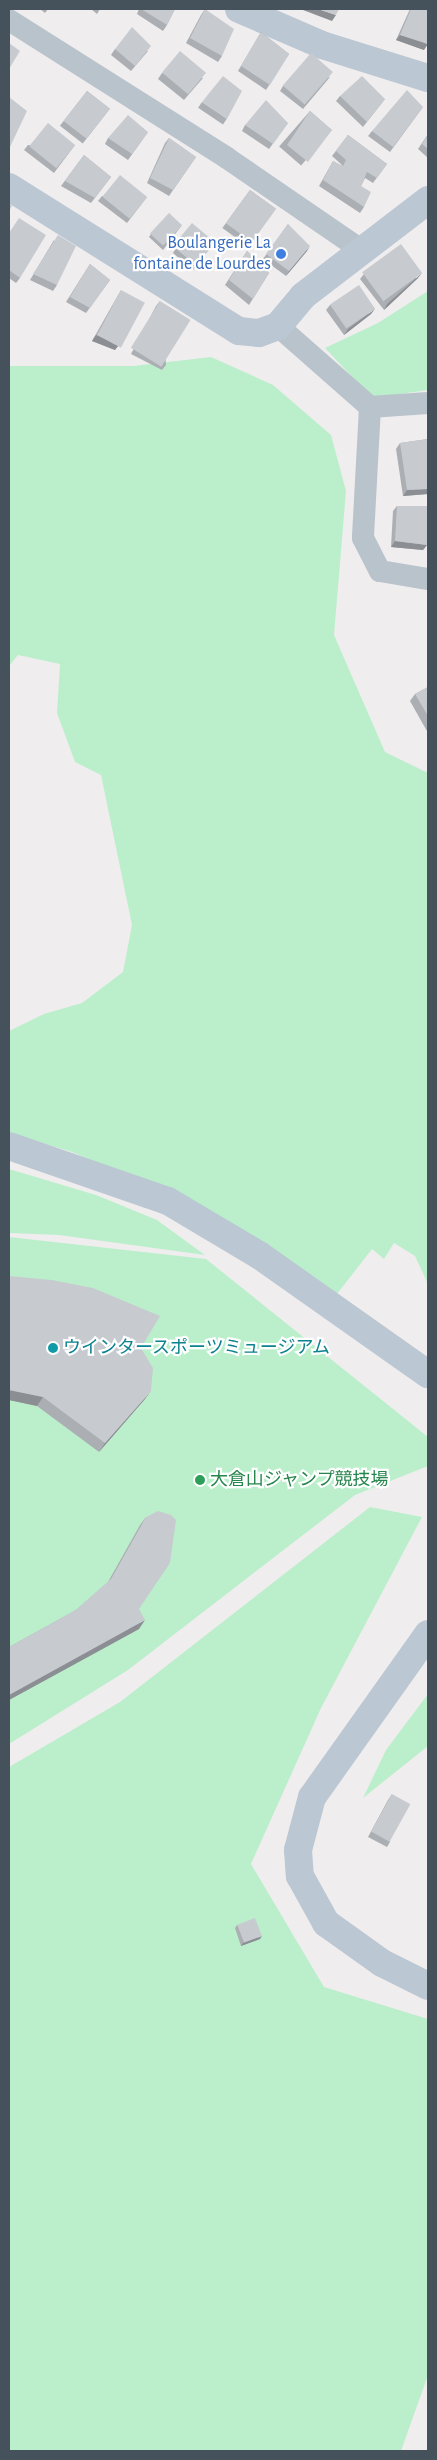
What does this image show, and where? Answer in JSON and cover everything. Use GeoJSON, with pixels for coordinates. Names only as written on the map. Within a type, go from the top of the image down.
{"type":"FeatureCollection","features":[{"type":"Feature","properties":{"kind":"street"},"geometry":{"type":"LineString","coordinates":[[239,9],[322,44],[428,78]]}},
{"type":"Feature","properties":{"kind":"street"},"geometry":{"type":"LineString","coordinates":[[9,20],[227,158],[363,251]]}},
{"type":"Feature","properties":{"kind":"street"},"geometry":{"type":"LineString","coordinates":[[9,187],[239,331],[259,333],[278,326],[303,296],[428,200]]}},
{"type":"Feature","properties":{"kind":"street"},"geometry":{"type":"LineString","coordinates":[[278,326],[370,408],[428,403]]}},
{"type":"Feature","properties":{"kind":"street"},"geometry":{"type":"LineString","coordinates":[[370,408],[363,538],[380,572],[428,578]]}},
{"type":"Feature","properties":{"kind":"street"},"geometry":{"type":"LineString","coordinates":[[9,1146],[168,1201],[259,1255],[428,1374]]}},
{"type":"Feature","properties":{"kind":"street"},"geometry":{"type":"LineString","coordinates":[[428,1634],[312,1797],[298,1850],[300,1876],[326,1923],[382,1963],[428,1986]]}},
{"type":"Feature","properties":{"kind":"green space"},"geometry":{"type":"Polygon","coordinates":[[[428,291],[428,390],[372,398],[325,348],[378,323],[428,291]]]}},
{"type":"Feature","properties":{"kind":"green space"},"geometry":{"type":"Polygon","coordinates":[[[211,357],[273,385],[331,435],[346,491],[334,635],[385,752],[428,773],[428,1284],[415,1256],[394,1243],[384,1259],[372,1249],[337,1294],[178,1197],[72,1152],[9,1133],[9,1031],[44,1014],[82,1003],[123,972],[132,925],[101,775],[75,762],[57,713],[60,664],[18,655],[9,666],[9,366],[133,366],[211,357]]]}},
{"type":"Feature","properties":{"kind":"green space"},"geometry":{"type":"Polygon","coordinates":[[[9,1169],[96,1195],[157,1220],[205,1255],[59,1235],[9,1233],[9,1169]]]}},
{"type":"Feature","properties":{"kind":"green space","name":"大倉山ジャンプ競技場"},"geometry":{"type":"Polygon","coordinates":[[[9,1237],[206,1259],[428,1437],[428,1466],[355,1495],[128,1670],[9,1744],[9,1237]]]}},
{"type":"Feature","properties":{"kind":"green space"},"geometry":{"type":"Polygon","coordinates":[[[370,1507],[422,1517],[321,1708],[251,1864],[324,1987],[428,2019],[428,2375],[401,2451],[9,2451],[9,1767],[120,1702],[370,1507]]]}},
{"type":"Feature","properties":{"kind":"green space"},"geometry":{"type":"Polygon","coordinates":[[[428,1694],[428,1746],[363,1798],[386,1750],[428,1694]]]}},
{"type":"Feature","properties":{"kind":"building"},"geometry":{"type":"Polygon","coordinates":[[[141,9],[175,9],[167,25],[141,9]]]}},
{"type":"Feature","properties":{"kind":"building"},"geometry":{"type":"Polygon","coordinates":[[[205,9],[234,29],[222,56],[190,38],[205,9]]]}},
{"type":"Feature","properties":{"kind":"building"},"geometry":{"type":"Polygon","coordinates":[[[318,9],[339,9],[336,15],[318,9]]]}},
{"type":"Feature","properties":{"kind":"building"},"geometry":{"type":"Polygon","coordinates":[[[411,9],[428,10],[428,44],[400,35],[411,9]]]}},
{"type":"Feature","properties":{"kind":"building"},"geometry":{"type":"Polygon","coordinates":[[[132,27],[151,46],[135,66],[115,49],[132,27]]]}},
{"type":"Feature","properties":{"kind":"building"},"geometry":{"type":"Polygon","coordinates":[[[261,32],[289,54],[270,85],[241,66],[261,32]]]}},
{"type":"Feature","properties":{"kind":"building"},"geometry":{"type":"Polygon","coordinates":[[[9,43],[20,51],[9,69],[9,43]]]}},
{"type":"Feature","properties":{"kind":"building"},"geometry":{"type":"Polygon","coordinates":[[[180,51],[206,73],[188,94],[162,72],[180,51]]]}},
{"type":"Feature","properties":{"kind":"building"},"geometry":{"type":"Polygon","coordinates":[[[311,53],[333,72],[305,104],[283,85],[311,53]]]}},
{"type":"Feature","properties":{"kind":"building"},"geometry":{"type":"Polygon","coordinates":[[[223,76],[242,91],[227,119],[202,102],[223,76]]]}},
{"type":"Feature","properties":{"kind":"building"},"geometry":{"type":"Polygon","coordinates":[[[362,76],[385,99],[367,122],[340,96],[362,76]]]}},
{"type":"Feature","properties":{"kind":"building"},"geometry":{"type":"Polygon","coordinates":[[[407,90],[423,107],[393,147],[372,131],[407,90]]]}},
{"type":"Feature","properties":{"kind":"building"},"geometry":{"type":"Polygon","coordinates":[[[87,91],[110,109],[86,139],[64,121],[87,91]]]}},
{"type":"Feature","properties":{"kind":"building"},"geometry":{"type":"Polygon","coordinates":[[[9,97],[27,111],[10,147],[9,145],[9,97]]]}},
{"type":"Feature","properties":{"kind":"building"},"geometry":{"type":"Polygon","coordinates":[[[266,100],[288,123],[273,144],[245,125],[266,100]]]}},
{"type":"Feature","properties":{"kind":"building"},"geometry":{"type":"Polygon","coordinates":[[[310,111],[332,130],[308,162],[287,145],[310,111]]]}},
{"type":"Feature","properties":{"kind":"building"},"geometry":{"type":"Polygon","coordinates":[[[128,115],[148,132],[132,154],[108,138],[128,115]]]}},
{"type":"Feature","properties":{"kind":"building"},"geometry":{"type":"Polygon","coordinates":[[[48,123],[75,145],[56,168],[29,146],[48,123]]]}},
{"type":"Feature","properties":{"kind":"building"},"geometry":{"type":"Polygon","coordinates":[[[348,135],[387,164],[377,178],[367,172],[361,186],[371,192],[364,207],[323,180],[333,161],[343,166],[346,160],[336,151],[348,135]]]}},
{"type":"Feature","properties":{"kind":"building"},"geometry":{"type":"Polygon","coordinates":[[[428,135],[428,149],[422,144],[428,135]]]}},
{"type":"Feature","properties":{"kind":"building"},"geometry":{"type":"Polygon","coordinates":[[[169,138],[196,157],[173,190],[150,178],[169,138]]]}},
{"type":"Feature","properties":{"kind":"building"},"geometry":{"type":"Polygon","coordinates":[[[84,155],[111,177],[95,198],[65,181],[84,155]]]}},
{"type":"Feature","properties":{"kind":"building"},"geometry":{"type":"Polygon","coordinates":[[[120,175],[147,197],[130,219],[102,197],[120,175]]]}},
{"type":"Feature","properties":{"kind":"building"},"geometry":{"type":"Polygon","coordinates":[[[250,190],[276,209],[252,242],[226,223],[250,190]]]}},
{"type":"Feature","properties":{"kind":"building"},"geometry":{"type":"Polygon","coordinates":[[[169,213],[182,225],[163,246],[150,233],[169,213]]]}},
{"type":"Feature","properties":{"kind":"building"},"geometry":{"type":"Polygon","coordinates":[[[19,218],[46,235],[20,278],[9,270],[9,233],[19,218]]]}},
{"type":"Feature","properties":{"kind":"building"},"geometry":{"type":"Polygon","coordinates":[[[192,223],[215,242],[196,265],[173,246],[192,223]]]}},
{"type":"Feature","properties":{"kind":"building"},"geometry":{"type":"Polygon","coordinates":[[[288,224],[310,246],[289,271],[266,254],[288,224]]]}},
{"type":"Feature","properties":{"kind":"building"},"geometry":{"type":"Polygon","coordinates":[[[58,235],[76,246],[57,285],[33,274],[58,235]]]}},
{"type":"Feature","properties":{"kind":"building"},"geometry":{"type":"Polygon","coordinates":[[[401,244],[422,273],[383,301],[362,272],[401,244]]]}},
{"type":"Feature","properties":{"kind":"building"},"geometry":{"type":"Polygon","coordinates":[[[247,251],[269,273],[253,299],[229,280],[247,251]]]}},
{"type":"Feature","properties":{"kind":"building"},"geometry":{"type":"Polygon","coordinates":[[[90,264],[110,280],[90,308],[70,297],[90,264]]]}},
{"type":"Feature","properties":{"kind":"building"},"geometry":{"type":"Polygon","coordinates":[[[359,285],[375,309],[346,329],[330,305],[359,285]]]}},
{"type":"Feature","properties":{"kind":"building"},"geometry":{"type":"Polygon","coordinates":[[[121,290],[145,303],[121,348],[97,335],[121,290]]]}},
{"type":"Feature","properties":{"kind":"building"},"geometry":{"type":"Polygon","coordinates":[[[160,301],[191,320],[161,367],[131,348],[160,301]]]}},
{"type":"Feature","properties":{"kind":"building"},"geometry":{"type":"Polygon","coordinates":[[[428,439],[428,489],[407,490],[400,443],[428,439]]]}},
{"type":"Feature","properties":{"kind":"building"},"geometry":{"type":"Polygon","coordinates":[[[397,506],[427,506],[427,545],[395,541],[397,506]]]}},
{"type":"Feature","properties":{"kind":"building"},"geometry":{"type":"Polygon","coordinates":[[[428,687],[428,716],[415,694],[428,687]]]}},
{"type":"Feature","properties":{"kind":"building"},"geometry":{"type":"Polygon","coordinates":[[[9,1276],[52,1280],[93,1288],[160,1316],[141,1348],[153,1368],[151,1391],[105,1443],[43,1397],[9,1390],[9,1276]]]}},
{"type":"Feature","properties":{"kind":"building"},"geometry":{"type":"Polygon","coordinates":[[[158,1511],[171,1515],[176,1520],[170,1563],[139,1609],[145,1620],[9,1695],[9,1647],[76,1610],[111,1579],[146,1517],[158,1511]]]}},
{"type":"Feature","properties":{"kind":"building"},"geometry":{"type":"Polygon","coordinates":[[[392,1794],[410,1804],[390,1842],[371,1832],[392,1794]]]}},
{"type":"Feature","properties":{"kind":"building"},"geometry":{"type":"Polygon","coordinates":[[[255,1918],[262,1936],[244,1943],[237,1925],[255,1918]]]}},
{"type":"Feature","properties":{"kind":"place","name":"Boulangerie La fontaine de Lourdes"},"geometry":{"type":"Point","coordinates":[281,254]}},
{"type":"Feature","properties":{"kind":"place","name":"ウインタースポーツミュージアム"},"geometry":{"type":"Point","coordinates":[53,1348]}},
{"type":"Feature","properties":{"kind":"place","name":"大倉山ジャンプ競技場"},"geometry":{"type":"Point","coordinates":[200,1480]}}]}
